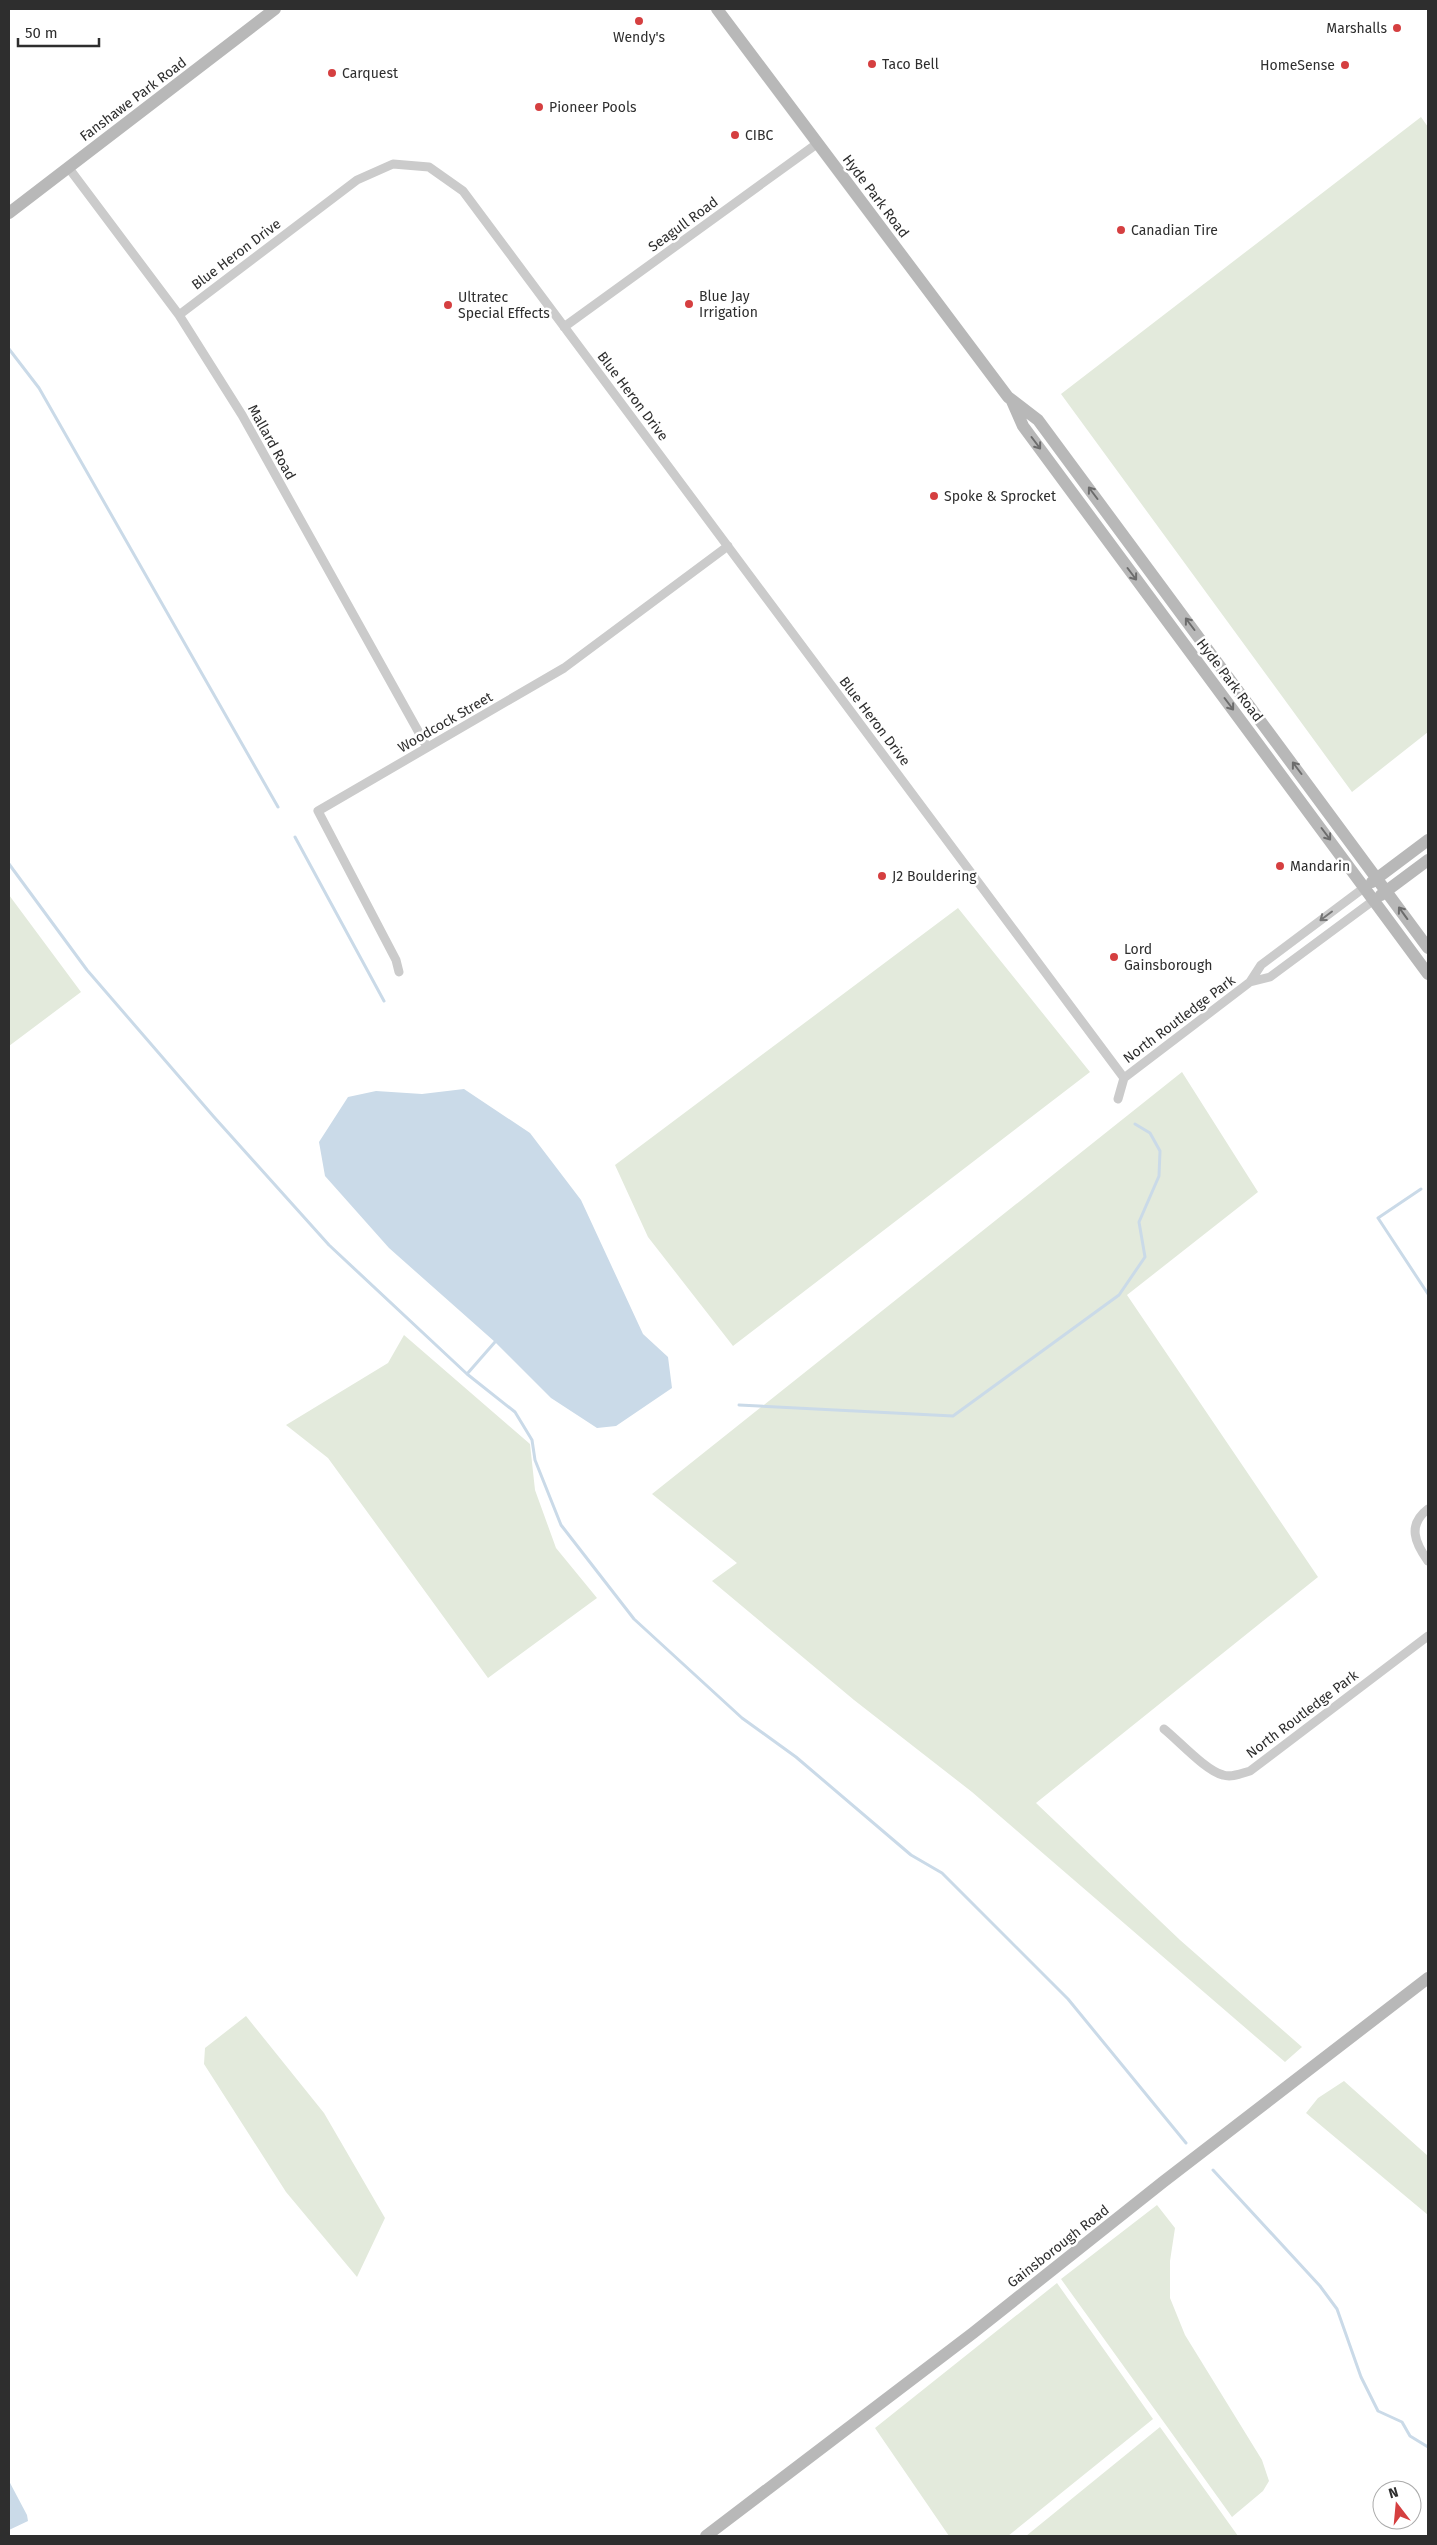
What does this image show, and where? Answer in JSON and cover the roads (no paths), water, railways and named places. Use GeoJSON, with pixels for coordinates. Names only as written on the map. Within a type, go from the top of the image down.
{"type":"FeatureCollection","features":[{"type":"Feature","properties":{"kind":"main road","name":"Fanshawe Park Road"},"geometry":{"type":"LineString","coordinates":[[9,213],[275,9]]}},
{"type":"Feature","properties":{"kind":"main road","name":"Hyde Park Road"},"geometry":{"type":"LineString","coordinates":[[717,9],[1012,401],[1022,426],[1428,974]]}},
{"type":"Feature","properties":{"kind":"main road","name":"Hyde Park Road"},"geometry":{"type":"LineString","coordinates":[[1012,401],[1038,420],[1388,890],[1428,948]]}},
{"type":"Feature","properties":{"kind":"main road"},"geometry":{"type":"LineString","coordinates":[[1365,887],[1428,840]]}},
{"type":"Feature","properties":{"kind":"main road"},"geometry":{"type":"LineString","coordinates":[[1374,900],[1428,860]]}},
{"type":"Feature","properties":{"kind":"main road","name":"Gainsborough Road"},"geometry":{"type":"LineString","coordinates":[[706,2536],[973,2333],[1163,2182],[1428,1978]]}},
{"type":"Feature","properties":{"kind":"street","name":"Seagull Road"},"geometry":{"type":"LineString","coordinates":[[564,327],[818,143]]}},
{"type":"Feature","properties":{"kind":"street","name":"Blue Heron Drive"},"geometry":{"type":"LineString","coordinates":[[178,315],[356,180],[393,164],[429,167],[463,191],[1124,1078]]}},
{"type":"Feature","properties":{"kind":"street","name":"Mallard Road"},"geometry":{"type":"LineString","coordinates":[[68,167],[178,315],[242,415],[428,747]]}},
{"type":"Feature","properties":{"kind":"street","name":"Woodcock Street"},"geometry":{"type":"LineString","coordinates":[[399,972],[396,960],[318,811],[564,668],[728,546]]}},
{"type":"Feature","properties":{"kind":"street"},"geometry":{"type":"LineString","coordinates":[[1250,982],[1261,965],[1365,887]]}},
{"type":"Feature","properties":{"kind":"street"},"geometry":{"type":"LineString","coordinates":[[1250,982],[1270,977],[1374,900]]}},
{"type":"Feature","properties":{"kind":"street","name":"North Routledge Park"},"geometry":{"type":"LineString","coordinates":[[1124,1078],[1250,982]]}},
{"type":"Feature","properties":{"kind":"street"},"geometry":{"type":"LineString","coordinates":[[1118,1099],[1124,1078]]}},
{"type":"Feature","properties":{"kind":"street"},"geometry":{"type":"LineString","coordinates":[[1428,1509],[1417,1521],[1414,1530],[1415,1539],[1428,1561]]}},
{"type":"Feature","properties":{"kind":"street","name":"North Routledge Park"},"geometry":{"type":"LineString","coordinates":[[1164,1729],[1210,1768],[1223,1775],[1235,1775],[1250,1770],[1428,1636]]}},
{"type":"Feature","properties":{"kind":"water"},"geometry":{"type":"Polygon","coordinates":[[[464,1089],[530,1133],[581,1200],[643,1334],[668,1357],[672,1388],[616,1426],[597,1428],[551,1398],[495,1342],[389,1248],[325,1176],[319,1142],[348,1097],[376,1091],[422,1094],[464,1089]]]}},
{"type":"Feature","properties":{"kind":"water"},"geometry":{"type":"Polygon","coordinates":[[[9,2481],[27,2515],[28,2521],[9,2530],[9,2481]]]}},
{"type":"Feature","properties":{"kind":"waterway"},"geometry":{"type":"LineString","coordinates":[[9,349],[39,388],[278,807]]}},
{"type":"Feature","properties":{"kind":"waterway"},"geometry":{"type":"LineString","coordinates":[[295,837],[384,1001]]}},
{"type":"Feature","properties":{"kind":"waterway"},"geometry":{"type":"LineString","coordinates":[[9,864],[87,970],[214,1117],[329,1245],[467,1374],[515,1412],[532,1440],[535,1460],[561,1525],[634,1619],[742,1718],[796,1757],[911,1855],[942,1873],[1068,1999],[1186,2143]]}},
{"type":"Feature","properties":{"kind":"waterway"},"geometry":{"type":"LineString","coordinates":[[739,1405],[953,1416],[1119,1295],[1145,1257],[1139,1222],[1159,1176],[1160,1151],[1150,1133],[1135,1124]]}},
{"type":"Feature","properties":{"kind":"waterway"},"geometry":{"type":"LineString","coordinates":[[1421,1189],[1378,1218],[1428,1294]]}},
{"type":"Feature","properties":{"kind":"waterway"},"geometry":{"type":"LineString","coordinates":[[467,1374],[495,1342]]}},
{"type":"Feature","properties":{"kind":"waterway"},"geometry":{"type":"LineString","coordinates":[[1213,2170],[1320,2286],[1337,2309],[1361,2377],[1378,2411],[1402,2422],[1410,2436],[1428,2447]]}},
{"type":"Feature","properties":{"kind":"place","name":"Wendy's"},"geometry":{"type":"Point","coordinates":[639,21]}},
{"type":"Feature","properties":{"kind":"place","name":"Marshalls"},"geometry":{"type":"Point","coordinates":[1397,28]}},
{"type":"Feature","properties":{"kind":"place","name":"Taco Bell"},"geometry":{"type":"Point","coordinates":[872,64]}},
{"type":"Feature","properties":{"kind":"place","name":"HomeSense"},"geometry":{"type":"Point","coordinates":[1345,65]}},
{"type":"Feature","properties":{"kind":"place","name":"Carquest"},"geometry":{"type":"Point","coordinates":[332,73]}},
{"type":"Feature","properties":{"kind":"place","name":"Pioneer Pools"},"geometry":{"type":"Point","coordinates":[539,107]}},
{"type":"Feature","properties":{"kind":"place","name":"CIBC"},"geometry":{"type":"Point","coordinates":[735,135]}},
{"type":"Feature","properties":{"kind":"place","name":"Canadian Tire"},"geometry":{"type":"Point","coordinates":[1121,230]}},
{"type":"Feature","properties":{"kind":"place","name":"Blue Jay Irrigation"},"geometry":{"type":"Point","coordinates":[689,304]}},
{"type":"Feature","properties":{"kind":"place","name":"Ultratec Special Effects"},"geometry":{"type":"Point","coordinates":[448,305]}},
{"type":"Feature","properties":{"kind":"place","name":"Spoke & Sprocket"},"geometry":{"type":"Point","coordinates":[934,496]}},
{"type":"Feature","properties":{"kind":"place","name":"Mandarin"},"geometry":{"type":"Point","coordinates":[1280,866]}},
{"type":"Feature","properties":{"kind":"place","name":"J2 Bouldering"},"geometry":{"type":"Point","coordinates":[882,876]}},
{"type":"Feature","properties":{"kind":"place","name":"Lord Gainsborough"},"geometry":{"type":"Point","coordinates":[1114,957]}}]}
